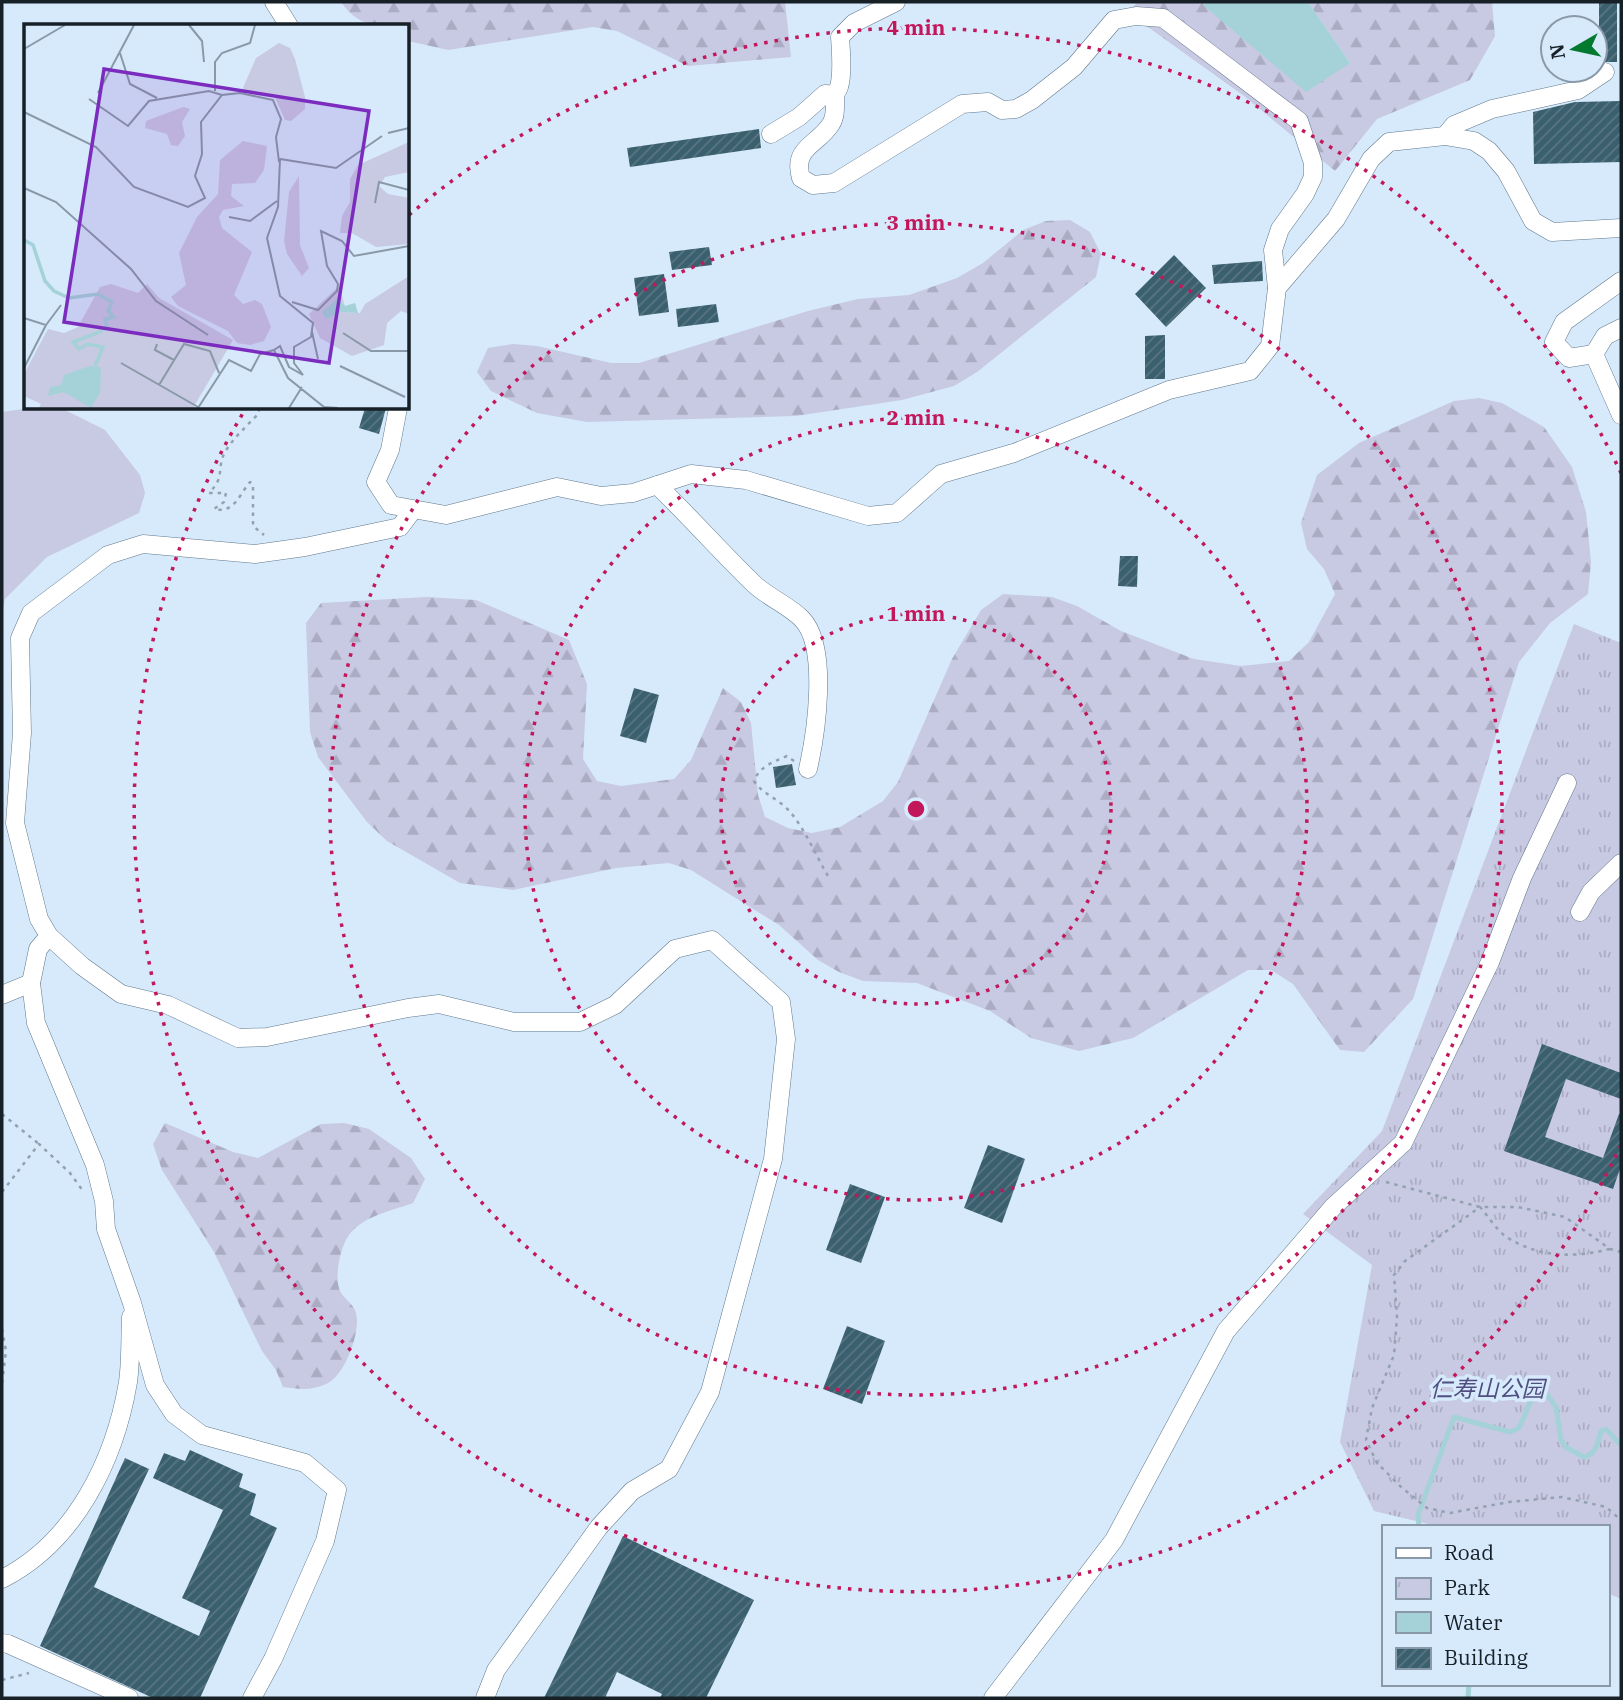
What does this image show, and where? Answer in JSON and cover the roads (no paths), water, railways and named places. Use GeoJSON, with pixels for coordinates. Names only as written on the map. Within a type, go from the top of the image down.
{"type":"FeatureCollection","features":[{"type":"Feature","properties":{"kind":"street"},"geometry":{"type":"LineString","coordinates":[[274,2],[288,24]]}},
{"type":"Feature","properties":{"kind":"street"},"geometry":{"type":"LineString","coordinates":[[398,410],[390,450],[376,482],[391,505],[412,511],[446,515],[556,487],[601,496],[633,493],[691,474],[746,480],[868,516],[897,513],[941,474],[1014,453],[1169,390],[1250,371],[1270,346],[1277,288],[1273,250],[1280,229],[1306,194],[1313,177],[1313,163],[1299,121],[1163,18],[1136,16],[1114,20],[1074,67],[1053,86],[1016,109],[1002,110],[988,102],[962,104],[834,183],[813,184],[801,178],[797,166],[807,147],[831,125],[836,104],[835,95],[839,87],[840,37],[854,23],[896,2]]}},
{"type":"Feature","properties":{"kind":"street"},"geometry":{"type":"LineString","coordinates":[[1445,136],[1454,125],[1492,109],[1578,90],[1587,84]]}},
{"type":"Feature","properties":{"kind":"street"},"geometry":{"type":"LineString","coordinates":[[771,134],[799,117],[825,94],[835,95]]}},
{"type":"Feature","properties":{"kind":"street"},"geometry":{"type":"LineString","coordinates":[[1277,288],[1336,219],[1370,159],[1389,142],[1445,136],[1474,141],[1489,151],[1506,171],[1533,221],[1552,232],[1621,228]]}},
{"type":"Feature","properties":{"kind":"street"},"geometry":{"type":"LineString","coordinates":[[1621,281],[1564,322],[1554,342],[1569,358],[1594,354],[1605,336],[1621,328]]}},
{"type":"Feature","properties":{"kind":"street"},"geometry":{"type":"LineString","coordinates":[[1594,354],[1621,415]]}},
{"type":"Feature","properties":{"kind":"street"},"geometry":{"type":"LineString","coordinates":[[657,485],[756,586],[803,620],[813,637],[818,663],[819,694],[808,769]]}},
{"type":"Feature","properties":{"kind":"street"},"geometry":{"type":"LineString","coordinates":[[412,511],[400,527],[255,554],[143,544],[108,555],[31,613],[20,638],[22,733],[15,824],[39,919],[49,936],[82,966],[121,994],[168,1005],[238,1038],[267,1037],[439,1004],[514,1022],[580,1022],[615,1005],[675,949],[712,940],[781,1002],[786,1039],[774,1159],[710,1392],[669,1469],[632,1491],[599,1527],[496,1670],[485,1698]]}},
{"type":"Feature","properties":{"kind":"street"},"geometry":{"type":"LineString","coordinates":[[993,1698],[1114,1540],[1226,1331],[1333,1207],[1403,1143],[1490,962],[1522,878],[1567,783]]}},
{"type":"Feature","properties":{"kind":"street"},"geometry":{"type":"LineString","coordinates":[[1580,912],[1591,892],[1621,863]]}},
{"type":"Feature","properties":{"kind":"street"},"geometry":{"type":"LineString","coordinates":[[49,936],[38,949],[31,983],[36,1023],[95,1165],[104,1201],[106,1229],[132,1303],[155,1385],[174,1414],[202,1435],[305,1463],[337,1490],[325,1541],[273,1659],[252,1698]]}},
{"type":"Feature","properties":{"kind":"street"},"geometry":{"type":"LineString","coordinates":[[2,995],[31,983]]}},
{"type":"Feature","properties":{"kind":"street"},"geometry":{"type":"LineString","coordinates":[[2,1579],[21,1569],[73,1520],[108,1458],[128,1381],[132,1303]]}},
{"type":"Feature","properties":{"kind":"street"},"geometry":{"type":"LineString","coordinates":[[2,1643],[129,1698]]}},
{"type":"Feature","properties":{"kind":"water"},"geometry":{"type":"Polygon","coordinates":[[[1205,2],[1308,2],[1350,63],[1306,92],[1203,5],[1205,2]]]}},
{"type":"Feature","properties":{"kind":"waterway"},"geometry":{"type":"LineString","coordinates":[[1419,1525],[1418,1515],[1454,1417],[1510,1432],[1519,1428],[1533,1396],[1545,1392],[1556,1407],[1561,1440],[1566,1447],[1584,1457],[1592,1453],[1601,1431],[1606,1429],[1621,1445]]}},
{"type":"Feature","properties":{"kind":"waterway"},"geometry":{"type":"LineString","coordinates":[[1468,1698],[1469,1686]]}},
{"type":"Feature","properties":{"kind":"park label","name":"仁寿山公园"},"geometry":{"type":"Point","coordinates":[1487,1388]}}]}
